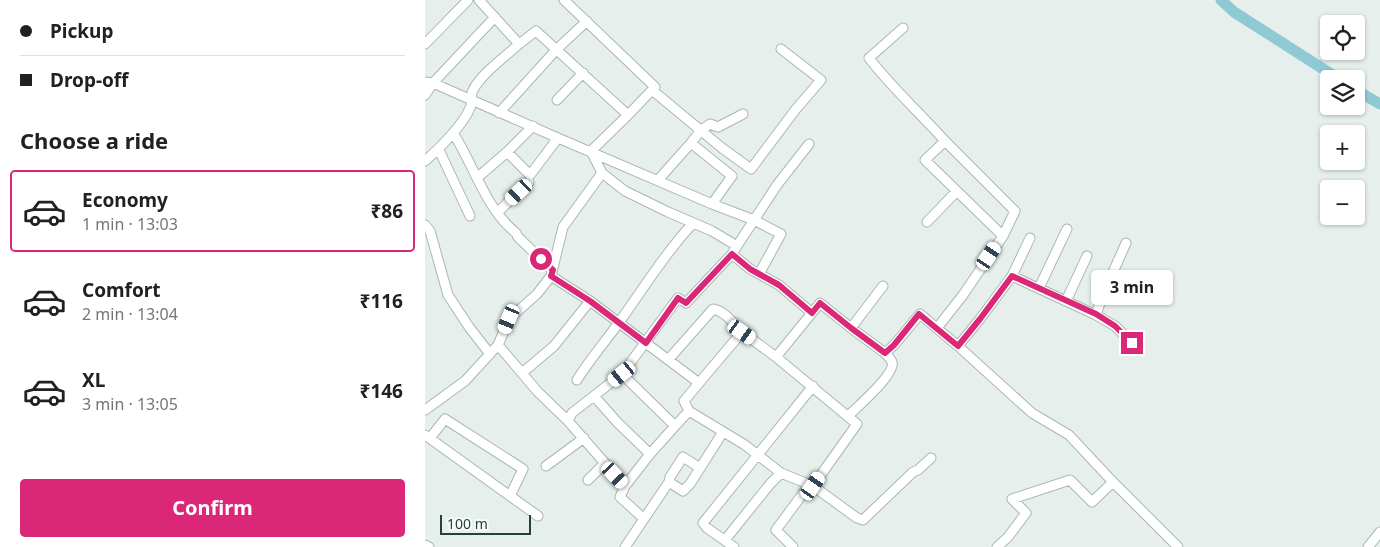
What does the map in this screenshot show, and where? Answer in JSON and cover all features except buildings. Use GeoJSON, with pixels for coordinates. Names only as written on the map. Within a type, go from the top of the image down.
{"type":"FeatureCollection","features":[{"type":"Feature","properties":{"kind":"street"},"geometry":{"type":"LineString","coordinates":[[425,44],[468,0]]}},
{"type":"Feature","properties":{"kind":"street"},"geometry":{"type":"LineString","coordinates":[[479,0],[519,44]]}},
{"type":"Feature","properties":{"kind":"street"},"geometry":{"type":"LineString","coordinates":[[564,0],[655,87],[591,151]]}},
{"type":"Feature","properties":{"kind":"street"},"geometry":{"type":"LineString","coordinates":[[425,95],[429,82],[495,17]]}},
{"type":"Feature","properties":{"kind":"street"},"geometry":{"type":"LineString","coordinates":[[499,113],[557,50],[587,21]]}},
{"type":"Feature","properties":{"kind":"street"},"geometry":{"type":"LineString","coordinates":[[903,28],[869,58],[887,81],[1015,211],[1003,236],[963,295],[937,328]]}},
{"type":"Feature","properties":{"kind":"street"},"geometry":{"type":"LineString","coordinates":[[425,161],[439,150],[471,107],[472,91],[481,79],[536,31],[628,115]]}},
{"type":"Feature","properties":{"kind":"street"},"geometry":{"type":"LineString","coordinates":[[652,90],[722,148],[751,169],[821,80],[781,49]]}},
{"type":"Feature","properties":{"kind":"street"},"geometry":{"type":"LineString","coordinates":[[557,100],[583,73]]}},
{"type":"Feature","properties":{"kind":"street"},"geometry":{"type":"LineString","coordinates":[[429,82],[712,204],[754,220],[781,234],[759,274]]}},
{"type":"Feature","properties":{"kind":"street"},"geometry":{"type":"LineString","coordinates":[[658,180],[701,130],[710,124],[718,127],[743,114]]}},
{"type":"Feature","properties":{"kind":"street"},"geometry":{"type":"LineString","coordinates":[[477,178],[533,126]]}},
{"type":"Feature","properties":{"kind":"street"},"geometry":{"type":"LineString","coordinates":[[453,133],[498,212],[518,237],[552,273],[699,383]]}},
{"type":"Feature","properties":{"kind":"street"},"geometry":{"type":"LineString","coordinates":[[507,152],[529,175],[558,138]]}},
{"type":"Feature","properties":{"kind":"street"},"geometry":{"type":"LineString","coordinates":[[945,141],[925,160],[1003,236]]}},
{"type":"Feature","properties":{"kind":"street"},"geometry":{"type":"LineString","coordinates":[[691,143],[732,176],[712,204]]}},
{"type":"Feature","properties":{"kind":"street"},"geometry":{"type":"LineString","coordinates":[[567,421],[573,413],[622,374],[678,298],[686,303],[735,250],[777,185],[809,144]]}},
{"type":"Feature","properties":{"kind":"street"},"geometry":{"type":"LineString","coordinates":[[439,150],[470,216]]}},
{"type":"Feature","properties":{"kind":"street"},"geometry":{"type":"LineString","coordinates":[[591,151],[603,173],[625,191],[712,231],[735,250],[750,269],[779,285],[812,313]]}},
{"type":"Feature","properties":{"kind":"street"},"geometry":{"type":"LineString","coordinates":[[425,410],[465,381],[498,345],[509,319],[537,294],[552,273],[563,227],[603,173]]}},
{"type":"Feature","properties":{"kind":"street"},"geometry":{"type":"LineString","coordinates":[[498,212],[529,182]]}},
{"type":"Feature","properties":{"kind":"street"},"geometry":{"type":"LineString","coordinates":[[927,222],[956,192]]}},
{"type":"Feature","properties":{"kind":"street"},"geometry":{"type":"LineString","coordinates":[[577,380],[659,264],[693,223]]}},
{"type":"Feature","properties":{"kind":"street"},"geometry":{"type":"LineString","coordinates":[[425,224],[429,231],[448,295],[490,354]]}},
{"type":"Feature","properties":{"kind":"street"},"geometry":{"type":"LineString","coordinates":[[1039,288],[1067,229]]}},
{"type":"Feature","properties":{"kind":"street"},"geometry":{"type":"LineString","coordinates":[[958,346],[1012,276],[1030,238]]}},
{"type":"Feature","properties":{"kind":"street"},"geometry":{"type":"LineString","coordinates":[[1096,314],[1126,243]]}},
{"type":"Feature","properties":{"kind":"street"},"geometry":{"type":"LineString","coordinates":[[1066,301],[1087,256]]}},
{"type":"Feature","properties":{"kind":"street"},"geometry":{"type":"LineString","coordinates":[[1012,276],[1096,314],[1115,326],[1132,343]]}},
{"type":"Feature","properties":{"kind":"street"},"geometry":{"type":"LineString","coordinates":[[851,328],[883,286]]}},
{"type":"Feature","properties":{"kind":"street"},"geometry":{"type":"LineString","coordinates":[[522,373],[554,346],[590,301]]}},
{"type":"Feature","properties":{"kind":"street"},"geometry":{"type":"LineString","coordinates":[[776,357],[820,303],[885,353],[892,362],[892,368],[876,389],[847,416]]}},
{"type":"Feature","properties":{"kind":"street"},"geometry":{"type":"LineString","coordinates":[[668,360],[713,309],[732,321],[742,332],[813,386],[857,424],[813,486],[804,492],[776,530],[793,547]]}},
{"type":"Feature","properties":{"kind":"street"},"geometry":{"type":"LineString","coordinates":[[885,353],[894,345],[919,314],[958,346],[1032,413],[1069,435],[1178,547]]}},
{"type":"Feature","properties":{"kind":"street"},"geometry":{"type":"LineString","coordinates":[[742,332],[685,401],[689,411],[759,455],[781,473],[813,486],[857,518],[863,520],[913,472],[931,458]]}},
{"type":"Feature","properties":{"kind":"street"},"geometry":{"type":"LineString","coordinates":[[498,345],[537,392],[584,438],[604,464],[625,486]]}},
{"type":"Feature","properties":{"kind":"street"},"geometry":{"type":"LineString","coordinates":[[622,374],[675,426]]}},
{"type":"Feature","properties":{"kind":"street"},"geometry":{"type":"LineString","coordinates":[[734,547],[707,528],[703,523],[813,386]]}},
{"type":"Feature","properties":{"kind":"street"},"geometry":{"type":"LineString","coordinates":[[594,396],[617,422],[650,454]]}},
{"type":"Feature","properties":{"kind":"street"},"geometry":{"type":"LineString","coordinates":[[643,518],[620,497],[625,486],[650,454],[689,411]]}},
{"type":"Feature","properties":{"kind":"street"},"geometry":{"type":"LineString","coordinates":[[510,496],[523,469],[445,419],[427,437],[538,516]]}},
{"type":"Feature","properties":{"kind":"street"},"geometry":{"type":"LineString","coordinates":[[669,482],[683,491],[723,432]]}},
{"type":"Feature","properties":{"kind":"street"},"geometry":{"type":"LineString","coordinates":[[546,466],[584,438]]}},
{"type":"Feature","properties":{"kind":"street"},"geometry":{"type":"LineString","coordinates":[[625,547],[669,482],[670,477],[683,457],[700,468]]}},
{"type":"Feature","properties":{"kind":"street"},"geometry":{"type":"LineString","coordinates":[[588,480],[604,464]]}},
{"type":"Feature","properties":{"kind":"street"},"geometry":{"type":"LineString","coordinates":[[725,540],[781,473]]}},
{"type":"Feature","properties":{"kind":"street"},"geometry":{"type":"LineString","coordinates":[[1000,546],[1026,513],[1012,499],[1070,480],[1092,502],[1113,482]]}},
{"type":"Feature","properties":{"kind":"street"},"geometry":{"type":"LineString","coordinates":[[1368,547],[1380,532]]}},
{"type":"Feature","properties":{"kind":"street"},"geometry":{"type":"LineString","coordinates":[[425,545],[429,547]]}},
{"type":"Feature","properties":{"kind":"waterway"},"geometry":{"type":"LineString","coordinates":[[1221,0],[1234,12],[1325,70]]}},
{"type":"Feature","properties":{"kind":"waterway"},"geometry":{"type":"LineString","coordinates":[[1365,95],[1380,104]]}},
{"type":"Feature","properties":{"kind":"route"},"geometry":{"type":"LineString","coordinates":[[541,259],[553,270],[551,276],[590,301],[646,343],[678,298],[686,303],[732,254],[750,269],[779,285],[812,313],[820,303],[885,353],[894,345],[919,314],[935,325],[958,346],[1012,276],[1096,314],[1115,326],[1132,343]]}}]}
